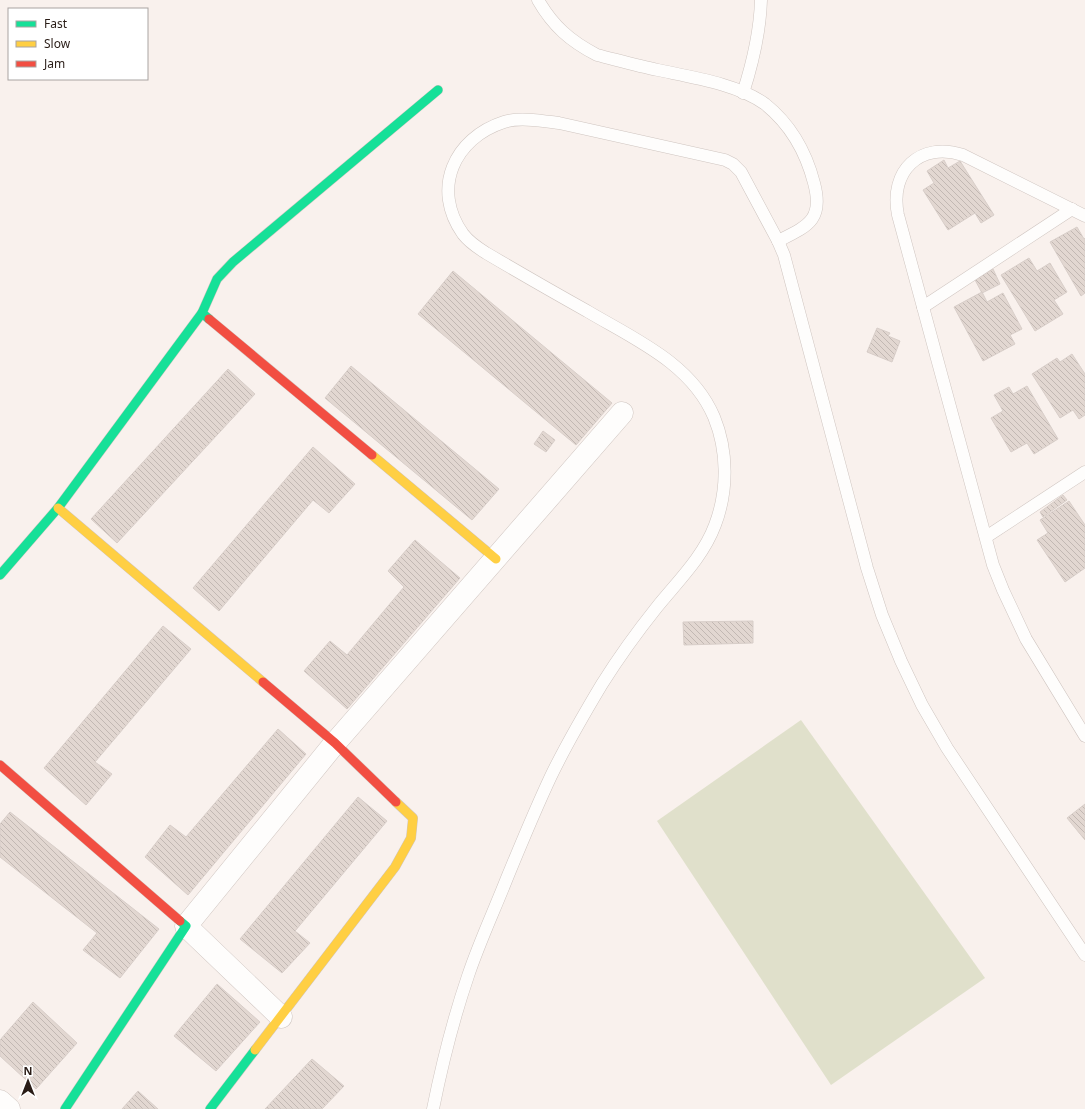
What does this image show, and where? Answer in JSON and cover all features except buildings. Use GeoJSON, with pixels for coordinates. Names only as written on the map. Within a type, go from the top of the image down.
{"type":"FeatureCollection","features":[{"type":"Feature","properties":{"kind":"street"},"geometry":{"type":"LineString","coordinates":[[0,574],[58,508],[202,313],[218,279],[233,262],[438,90]]}},
{"type":"Feature","properties":{"kind":"street"},"geometry":{"type":"LineString","coordinates":[[202,313],[496,559]]}},
{"type":"Feature","properties":{"kind":"street"},"geometry":{"type":"LineString","coordinates":[[65,1109],[186,926],[335,743],[622,413]]}},
{"type":"Feature","properties":{"kind":"street"},"geometry":{"type":"LineString","coordinates":[[58,508],[335,743],[413,818],[411,838],[395,867],[210,1109]]}},
{"type":"Feature","properties":{"kind":"street"},"geometry":{"type":"LineString","coordinates":[[0,765],[186,926],[281,1017]]}},
{"type":"Feature","properties":{"kind":"street"},"geometry":{"type":"LineString","coordinates":[[0,1101],[9,1109]]}},
{"type":"Feature","properties":{"kind":"lane"},"geometry":{"type":"LineString","coordinates":[[538,0],[546,13],[560,30],[582,47],[597,55],[726,86],[764,104],[779,117],[792,133],[809,165],[817,203],[815,213],[810,222],[803,229],[778,241]]}},
{"type":"Feature","properties":{"kind":"lane"},"geometry":{"type":"LineString","coordinates":[[743,93],[752,66],[758,38],[761,0]]}},
{"type":"Feature","properties":{"kind":"lane"},"geometry":{"type":"LineString","coordinates":[[433,1109],[452,1026],[468,977],[485,928],[536,808],[579,724],[603,683],[629,643],[688,570],[708,541],[720,508],[725,472],[724,454],[714,417],[706,400],[694,384],[679,369],[663,356],[635,339],[486,254],[463,234],[450,209],[448,195],[452,167],[463,148],[479,134],[505,122],[539,120],[559,123],[715,157],[733,164],[741,172],[778,241],[788,269],[867,568],[882,615],[901,661],[922,705],[947,748],[1085,955]]}},
{"type":"Feature","properties":{"kind":"lane"},"geometry":{"type":"LineString","coordinates":[[1085,216],[963,155],[953,152],[931,152],[921,156],[904,171],[896,192],[896,204],[993,565],[1026,639],[1085,736]]}},
{"type":"Feature","properties":{"kind":"lane"},"geometry":{"type":"LineString","coordinates":[[923,307],[1072,209]]}},
{"type":"Feature","properties":{"kind":"lane"},"geometry":{"type":"LineString","coordinates":[[986,537],[1085,472]]}},
{"type":"Feature","properties":{"kind":"green space"},"geometry":{"type":"Polygon","coordinates":[[[801,720],[985,978],[831,1085],[657,821],[801,720]]]}},
{"type":"Feature","properties":{"kind":"traffic: fast"},"geometry":{"type":"LineString","coordinates":[[202,313],[217,279],[233,262],[438,90]]}},
{"type":"Feature","properties":{"kind":"traffic: fast"},"geometry":{"type":"LineString","coordinates":[[0,575],[58,508],[202,313],[209,319]]}},
{"type":"Feature","properties":{"kind":"traffic: fast"},"geometry":{"type":"LineString","coordinates":[[65,1109],[186,926],[180,921]]}},
{"type":"Feature","properties":{"kind":"traffic: fast"},"geometry":{"type":"LineString","coordinates":[[210,1109],[255,1050]]}},
{"type":"Feature","properties":{"kind":"traffic: slow"},"geometry":{"type":"LineString","coordinates":[[372,455],[496,559]]}},
{"type":"Feature","properties":{"kind":"traffic: slow"},"geometry":{"type":"LineString","coordinates":[[58,508],[263,682]]}},
{"type":"Feature","properties":{"kind":"traffic: slow"},"geometry":{"type":"LineString","coordinates":[[255,1050],[395,867],[411,838],[413,818],[396,802]]}},
{"type":"Feature","properties":{"kind":"traffic: jam"},"geometry":{"type":"LineString","coordinates":[[209,319],[372,455]]}},
{"type":"Feature","properties":{"kind":"traffic: jam"},"geometry":{"type":"LineString","coordinates":[[263,682],[335,743],[396,802]]}},
{"type":"Feature","properties":{"kind":"traffic: jam"},"geometry":{"type":"LineString","coordinates":[[0,765],[180,921]]}}]}
